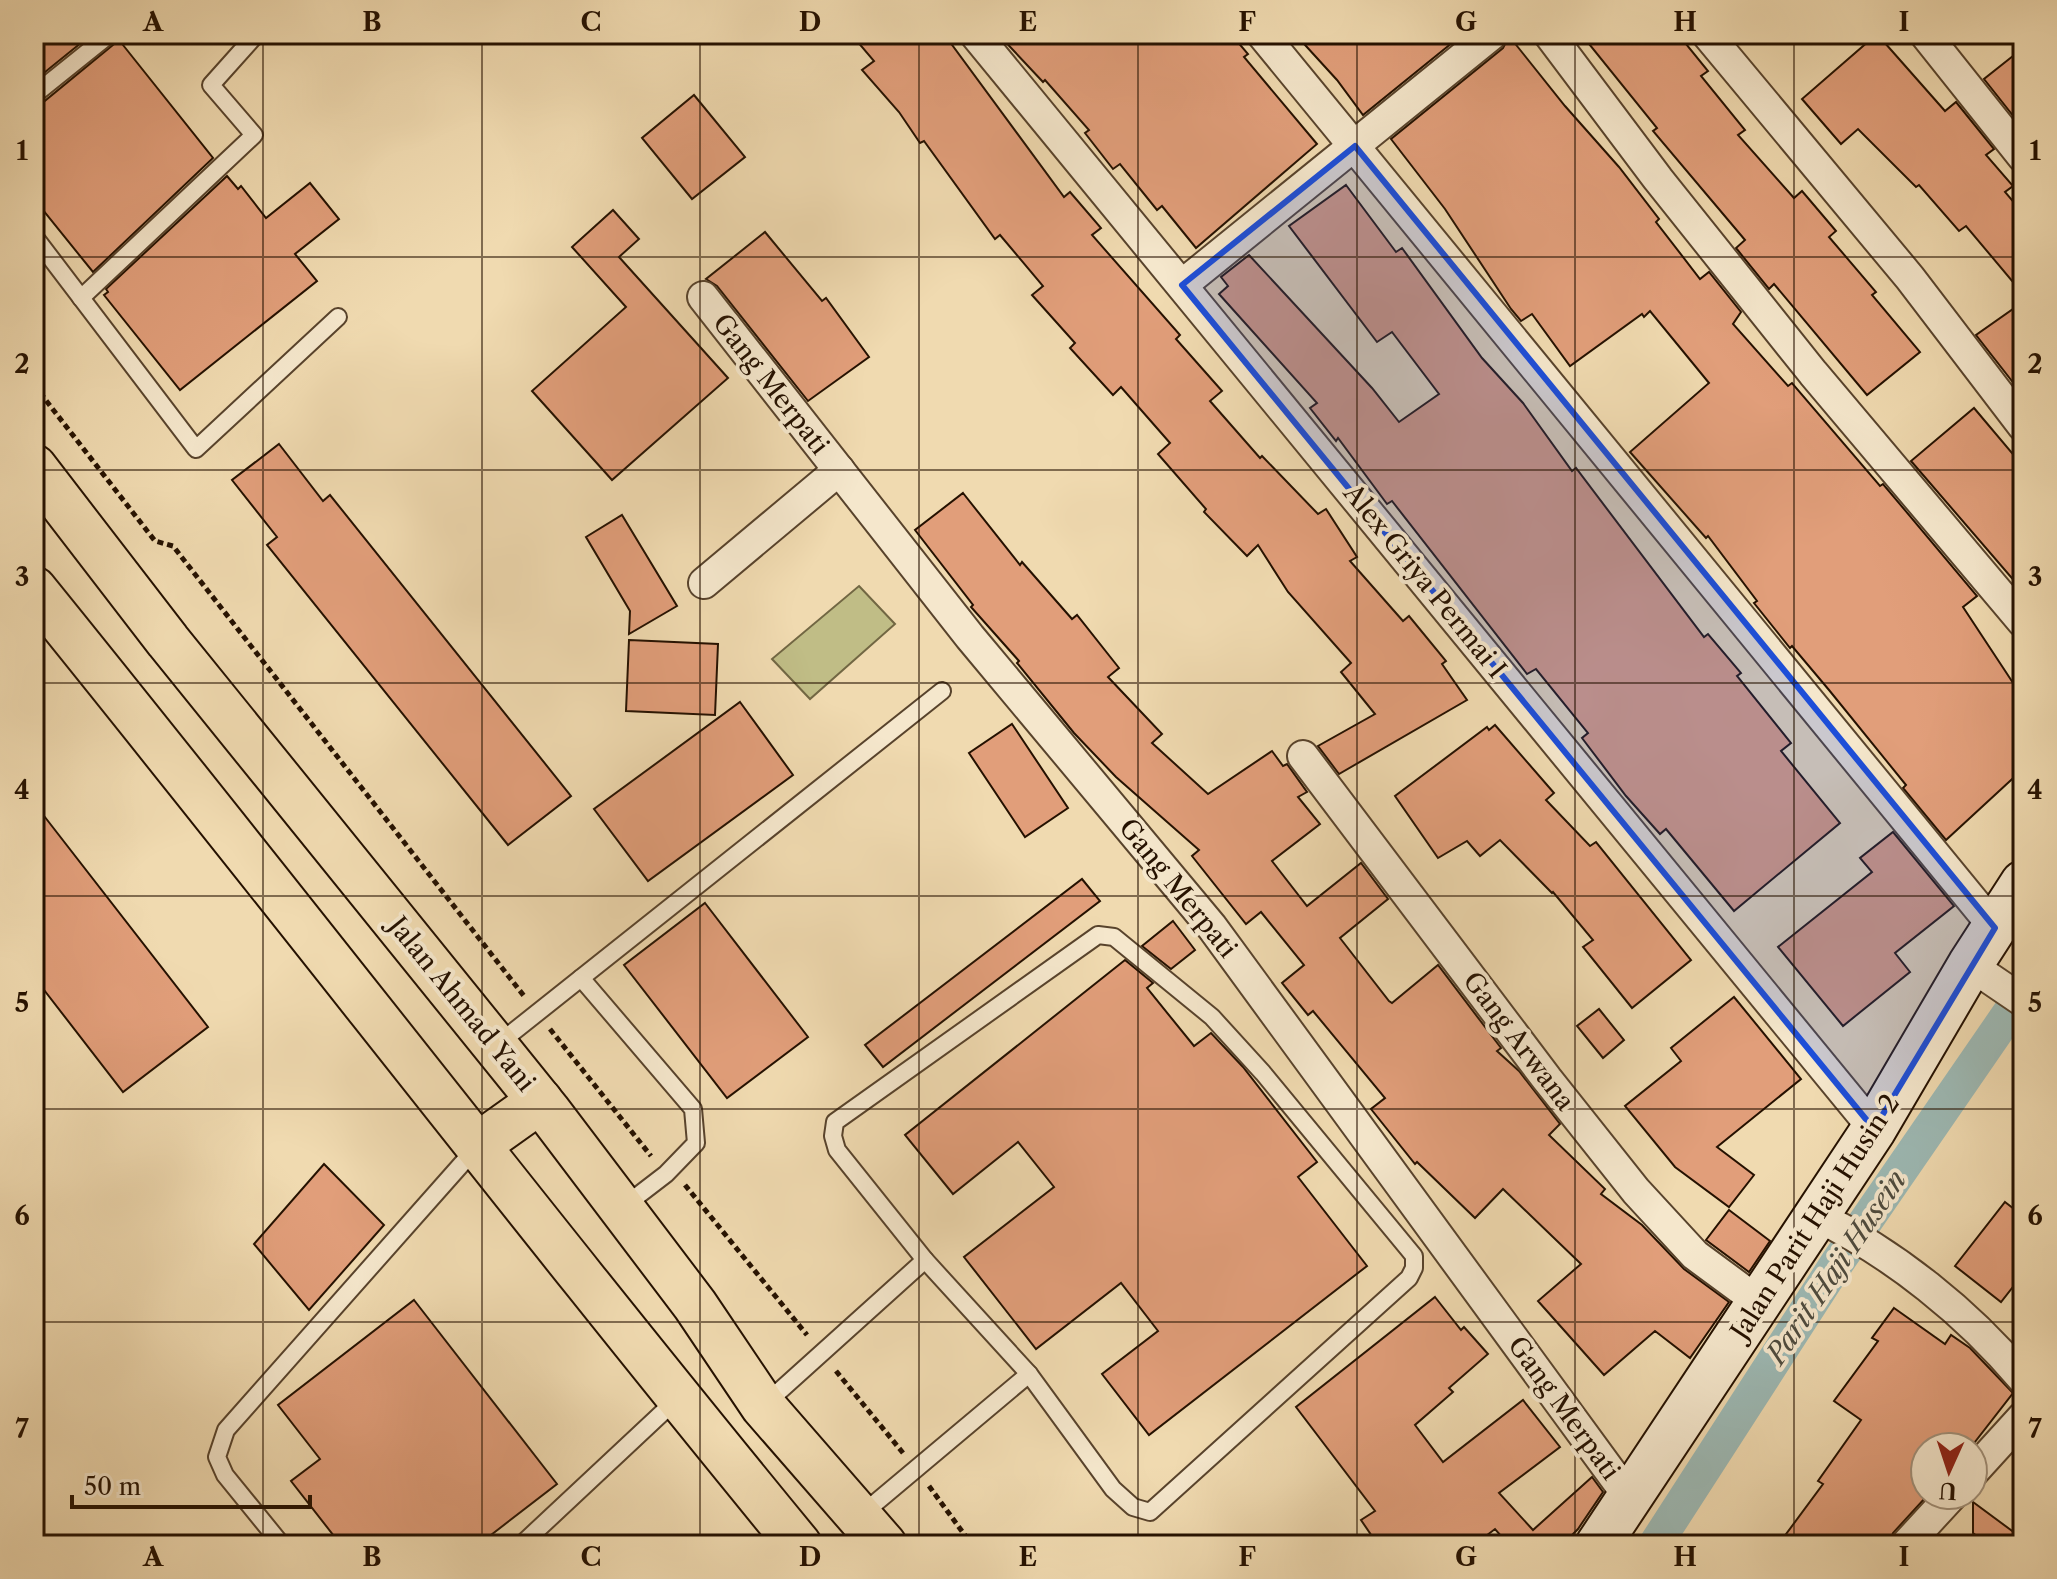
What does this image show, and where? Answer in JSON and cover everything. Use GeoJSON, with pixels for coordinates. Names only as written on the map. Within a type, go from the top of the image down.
{"type":"FeatureCollection","features":[{"type":"Feature","properties":{"kind":"highway","name":"Jalan Ahmad Yani"},"geometry":{"type":"LineString","coordinates":[[34,467],[168,641],[540,1101],[695,1305],[763,1406],[872,1530]]}},
{"type":"Feature","properties":{"kind":"highway"},"geometry":{"type":"LineString","coordinates":[[34,589],[295,912],[678,1398],[799,1545]]}},
{"type":"Feature","properties":{"kind":"highway"},"geometry":{"type":"LineString","coordinates":[[478,1145],[540,1101]]}},
{"type":"Feature","properties":{"kind":"street","name":"Alex Griya Permai I"},"geometry":{"type":"LineString","coordinates":[[975,34],[1874,1129]]}},
{"type":"Feature","properties":{"kind":"street"},"geometry":{"type":"LineString","coordinates":[[1262,34],[1995,928]]}},
{"type":"Feature","properties":{"kind":"street"},"geometry":{"type":"LineString","coordinates":[[1182,285],[1492,34]]}},
{"type":"Feature","properties":{"kind":"street"},"geometry":{"type":"LineString","coordinates":[[1549,34],[1658,179],[1803,361],[2023,622]]}},
{"type":"Feature","properties":{"kind":"street"},"geometry":{"type":"LineString","coordinates":[[1707,34],[1910,278],[2023,426]]}},
{"type":"Feature","properties":{"kind":"street"},"geometry":{"type":"LineString","coordinates":[[1925,34],[2023,157]]}},
{"type":"Feature","properties":{"kind":"street","name":"Gang Merpati"},"geometry":{"type":"LineString","coordinates":[[703,297],[970,637],[1212,927],[1629,1497]]}},
{"type":"Feature","properties":{"kind":"street"},"geometry":{"type":"LineString","coordinates":[[704,583],[839,470]]}},
{"type":"Feature","properties":{"kind":"street","name":"Gang Arwana"},"geometry":{"type":"LineString","coordinates":[[1303,756],[1547,1079],[1636,1191],[1695,1255],[1760,1303]]}},
{"type":"Feature","properties":{"kind":"street","name":"Jalan Parit Haji Husin 2"},"geometry":{"type":"LineString","coordinates":[[1598,1545],[1760,1303],[1829,1222],[1874,1129],[1982,973],[1995,928],[2023,883]]}},
{"type":"Feature","properties":{"kind":"street"},"geometry":{"type":"LineString","coordinates":[[1982,973],[2023,1001]]}},
{"type":"Feature","properties":{"kind":"street"},"geometry":{"type":"LineString","coordinates":[[1829,1222],[1882,1253],[1938,1296],[2023,1379]]}},
{"type":"Feature","properties":{"kind":"street"},"geometry":{"type":"LineString","coordinates":[[1989,1454],[2023,1417]]}},
{"type":"Feature","properties":{"kind":"street"},"geometry":{"type":"LineString","coordinates":[[1906,1545],[1937,1511]]}},
{"type":"Feature","properties":{"kind":"lane"},"geometry":{"type":"LineString","coordinates":[[34,95],[110,34]]}},
{"type":"Feature","properties":{"kind":"lane"},"geometry":{"type":"LineString","coordinates":[[81,298],[254,135],[211,85],[253,38],[248,34]]}},
{"type":"Feature","properties":{"kind":"lane"},"geometry":{"type":"LineString","coordinates":[[34,236],[196,449],[338,317]]}},
{"type":"Feature","properties":{"kind":"lane"},"geometry":{"type":"LineString","coordinates":[[496,1045],[942,691]]}},
{"type":"Feature","properties":{"kind":"lane"},"geometry":{"type":"LineString","coordinates":[[1098,935],[1114,937],[1212,1017],[1263,1073],[1414,1256],[1414,1268],[1409,1278],[1150,1512],[1133,1507],[1113,1489],[1029,1374],[925,1260],[837,1150],[833,1136],[835,1122],[1098,935]]}},
{"type":"Feature","properties":{"kind":"lane"},"geometry":{"type":"LineString","coordinates":[[581,978],[693,1109],[696,1143],[666,1174],[622,1207]]}},
{"type":"Feature","properties":{"kind":"lane"},"geometry":{"type":"LineString","coordinates":[[282,1545],[225,1475],[217,1457],[226,1430],[478,1145]]}},
{"type":"Feature","properties":{"kind":"lane"},"geometry":{"type":"LineString","coordinates":[[763,1406],[925,1260]]}},
{"type":"Feature","properties":{"kind":"lane"},"geometry":{"type":"LineString","coordinates":[[872,1530],[916,1469],[1029,1374]]}},
{"type":"Feature","properties":{"kind":"lane"},"geometry":{"type":"LineString","coordinates":[[521,1545],[678,1398]]}},
{"type":"Feature","properties":{"kind":"path"},"geometry":{"type":"LineString","coordinates":[[34,385],[155,541],[173,546],[666,1174],[680,1179],[916,1469],[972,1545]]}},
{"type":"Feature","properties":{"kind":"highlighted area"},"geometry":{"type":"Polygon","coordinates":[[[1355,146],[1995,928],[1874,1129],[1182,285],[1355,146]]]}},
{"type":"Feature","properties":{"kind":"shaded area"},"geometry":{"type":"Polygon","coordinates":[[[859,586],[895,624],[810,699],[772,659],[859,586]]]}},
{"type":"Feature","properties":{"kind":"building"},"geometry":{"type":"Polygon","coordinates":[[[34,34],[92,34],[34,81],[34,34]]]}},
{"type":"Feature","properties":{"kind":"building"},"geometry":{"type":"Polygon","coordinates":[[[851,34],[944,34],[1064,197],[1070,192],[1101,228],[1092,235],[1180,335],[1176,339],[1222,391],[1210,401],[1260,458],[1262,456],[1318,514],[1326,509],[1357,557],[1350,561],[1403,621],[1409,616],[1446,661],[1442,664],[1467,700],[1339,774],[1318,746],[1375,714],[1341,672],[1351,663],[1288,592],[1258,545],[1247,556],[1204,512],[1206,509],[1158,454],[1170,443],[1121,387],[1113,395],[1070,348],[1075,343],[1032,295],[1043,286],[1000,235],[995,239],[924,141],[920,143],[899,112],[862,70],[874,61],[851,34]]]}},
{"type":"Feature","properties":{"kind":"building"},"geometry":{"type":"Polygon","coordinates":[[[998,34],[1231,34],[1248,54],[1244,57],[1317,144],[1196,248],[1162,206],[1157,210],[1120,164],[1113,169],[1085,133],[1089,130],[1045,80],[1043,82],[998,34]]]}},
{"type":"Feature","properties":{"kind":"building"},"geometry":{"type":"Polygon","coordinates":[[[1295,34],[1463,34],[1363,115],[1337,80],[1295,34]]]}},
{"type":"Feature","properties":{"kind":"building"},"geometry":{"type":"Polygon","coordinates":[[[1581,34],[1678,34],[1708,71],[1701,76],[1745,130],[1738,135],[1794,198],[1802,191],[1836,231],[1829,237],[1876,292],[1872,295],[1920,352],[1867,395],[1774,284],[1769,289],[1736,248],[1745,240],[1653,131],[1657,128],[1581,34]]]}},
{"type":"Feature","properties":{"kind":"building"},"geometry":{"type":"Polygon","coordinates":[[[1877,34],[1945,111],[1956,102],[1994,149],[1986,155],[2013,186],[2005,192],[2023,213],[2023,294],[1966,226],[1959,231],[1919,185],[1916,187],[1858,129],[1841,144],[1802,99],[1877,34]]]}},
{"type":"Feature","properties":{"kind":"building"},"geometry":{"type":"Polygon","coordinates":[[[1509,36],[1619,167],[1700,279],[1709,272],[1741,312],[1733,324],[1788,386],[1792,383],[1880,486],[1883,484],[1977,596],[1963,607],[2023,698],[2023,769],[1946,840],[1903,788],[1906,785],[1754,603],[1757,601],[1708,536],[1706,538],[1630,452],[1709,383],[1650,311],[1570,366],[1532,314],[1521,321],[1511,309],[1445,209],[1391,139],[1503,48],[1509,36]]]}},
{"type":"Feature","properties":{"kind":"building"},"geometry":{"type":"Polygon","coordinates":[[[119,40],[213,158],[93,272],[34,199],[34,106],[41,104],[119,40]]]}},
{"type":"Feature","properties":{"kind":"building"},"geometry":{"type":"Polygon","coordinates":[[[2023,48],[2023,126],[2022,127],[1984,79],[2023,48]]]}},
{"type":"Feature","properties":{"kind":"building"},"geometry":{"type":"Polygon","coordinates":[[[694,95],[745,157],[692,199],[642,138],[694,95]]]}},
{"type":"Feature","properties":{"kind":"building"},"geometry":{"type":"Polygon","coordinates":[[[227,176],[238,189],[241,186],[266,218],[310,183],[339,219],[295,254],[317,281],[180,390],[104,295],[108,292],[106,289],[227,176]]]}},
{"type":"Feature","properties":{"kind":"building"},"geometry":{"type":"Polygon","coordinates":[[[1346,185],[1396,252],[1402,248],[1482,358],[1523,403],[1572,471],[1576,468],[1704,637],[1708,634],[1741,673],[1737,676],[1791,743],[1781,751],[1840,823],[1734,911],[1666,829],[1660,834],[1626,796],[1582,738],[1588,733],[1536,669],[1527,674],[1392,501],[1387,504],[1338,438],[1336,441],[1310,408],[1317,403],[1219,294],[1228,286],[1221,277],[1249,255],[1372,388],[1399,422],[1439,394],[1392,332],[1377,342],[1289,226],[1346,185]]]}},
{"type":"Feature","properties":{"kind":"building"},"geometry":{"type":"Polygon","coordinates":[[[613,210],[639,239],[619,257],[728,378],[612,480],[532,391],[626,307],[572,247],[613,210]]]}},
{"type":"Feature","properties":{"kind":"building"},"geometry":{"type":"Polygon","coordinates":[[[765,232],[822,301],[826,298],[869,357],[808,401],[717,286],[706,279],[765,232]]]}},
{"type":"Feature","properties":{"kind":"building"},"geometry":{"type":"Polygon","coordinates":[[[2023,302],[2023,380],[2015,385],[1976,335],[2023,302]]]}},
{"type":"Feature","properties":{"kind":"building"},"geometry":{"type":"Polygon","coordinates":[[[1974,408],[2023,466],[2023,591],[1911,461],[1974,408]]]}},
{"type":"Feature","properties":{"kind":"building"},"geometry":{"type":"Polygon","coordinates":[[[279,444],[323,501],[330,495],[571,796],[508,845],[267,545],[277,537],[232,480],[279,444]]]}},
{"type":"Feature","properties":{"kind":"building"},"geometry":{"type":"Polygon","coordinates":[[[963,493],[1020,565],[1022,562],[1072,619],[1077,615],[1119,668],[1108,677],[1162,734],[1152,743],[1208,794],[1272,751],[1283,766],[1287,764],[1307,792],[1298,797],[1320,824],[1272,861],[1307,906],[1361,863],[1388,899],[1340,938],[1389,1001],[1392,1003],[1438,965],[1501,1048],[1497,1051],[1519,1071],[1560,1124],[1549,1135],[1605,1189],[1601,1194],[1642,1225],[1684,1269],[1729,1302],[1690,1358],[1655,1331],[1604,1375],[1538,1301],[1581,1264],[1503,1189],[1475,1218],[1417,1162],[1415,1164],[1371,1109],[1385,1098],[1313,1011],[1308,1015],[1282,983],[1304,965],[1261,912],[1246,924],[1192,856],[1199,850],[1116,777],[1074,733],[1017,663],[1019,661],[971,607],[973,605],[915,530],[963,493]]]}},
{"type":"Feature","properties":{"kind":"building"},"geometry":{"type":"Polygon","coordinates":[[[622,515],[677,606],[629,634],[630,611],[586,537],[622,515]]]}},
{"type":"Feature","properties":{"kind":"building"},"geometry":{"type":"Polygon","coordinates":[[[629,640],[718,644],[715,715],[626,711],[629,640]]]}},
{"type":"Feature","properties":{"kind":"building"},"geometry":{"type":"Polygon","coordinates":[[[740,702],[793,775],[648,881],[594,809],[740,702]]]}},
{"type":"Feature","properties":{"kind":"building"},"geometry":{"type":"Polygon","coordinates":[[[1012,724],[1068,808],[1025,837],[969,753],[1012,724]]]}},
{"type":"Feature","properties":{"kind":"building"},"geometry":{"type":"Polygon","coordinates":[[[1495,725],[1554,793],[1546,800],[1590,846],[1596,842],[1691,960],[1632,1008],[1583,947],[1593,940],[1553,892],[1500,840],[1480,856],[1467,841],[1438,858],[1395,796],[1487,727],[1489,730],[1495,725]]]}},
{"type":"Feature","properties":{"kind":"building"},"geometry":{"type":"Polygon","coordinates":[[[34,803],[208,1027],[123,1092],[34,977],[34,803]]]}},
{"type":"Feature","properties":{"kind":"building"},"geometry":{"type":"Polygon","coordinates":[[[1893,832],[1954,906],[1895,953],[1910,972],[1843,1026],[1778,947],[1872,872],[1860,858],[1893,832]]]}},
{"type":"Feature","properties":{"kind":"building"},"geometry":{"type":"Polygon","coordinates":[[[1082,879],[1100,901],[883,1067],[865,1045],[1082,879]]]}},
{"type":"Feature","properties":{"kind":"building"},"geometry":{"type":"Polygon","coordinates":[[[705,903],[808,1037],[727,1098],[624,965],[705,903]]]}},
{"type":"Feature","properties":{"kind":"building"},"geometry":{"type":"Polygon","coordinates":[[[1173,921],[1195,950],[1171,969],[1142,946],[1173,921]]]}},
{"type":"Feature","properties":{"kind":"building"},"geometry":{"type":"Polygon","coordinates":[[[1125,960],[1153,983],[1147,988],[1194,1046],[1211,1033],[1243,1067],[1317,1162],[1298,1177],[1367,1266],[1149,1435],[1102,1374],[1158,1331],[1121,1283],[1036,1349],[964,1257],[1054,1187],[1018,1142],[953,1194],[905,1135],[1125,960]]]}},
{"type":"Feature","properties":{"kind":"building"},"geometry":{"type":"Polygon","coordinates":[[[1734,997],[1801,1079],[1717,1147],[1754,1175],[1729,1207],[1675,1167],[1625,1106],[1681,1061],[1671,1048],[1734,997]]]}},
{"type":"Feature","properties":{"kind":"building"},"geometry":{"type":"Polygon","coordinates":[[[1599,1009],[1624,1040],[1603,1058],[1577,1026],[1599,1009]]]}},
{"type":"Feature","properties":{"kind":"building"},"geometry":{"type":"Polygon","coordinates":[[[324,1164],[384,1225],[309,1310],[254,1244],[324,1164]]]}},
{"type":"Feature","properties":{"kind":"building"},"geometry":{"type":"Polygon","coordinates":[[[2005,1202],[2023,1216],[2023,1274],[2001,1302],[1955,1266],[2005,1202]]]}},
{"type":"Feature","properties":{"kind":"building"},"geometry":{"type":"Polygon","coordinates":[[[1729,1210],[1770,1241],[1749,1272],[1706,1240],[1729,1210]]]}},
{"type":"Feature","properties":{"kind":"building"},"geometry":{"type":"Polygon","coordinates":[[[1435,1297],[1461,1330],[1464,1327],[1488,1354],[1449,1388],[1453,1392],[1415,1425],[1443,1462],[1523,1400],[1560,1447],[1499,1493],[1533,1530],[1592,1477],[1603,1492],[1578,1529],[1562,1545],[1509,1545],[1495,1529],[1474,1545],[1378,1545],[1361,1520],[1375,1511],[1296,1407],[1435,1297]]]}},
{"type":"Feature","properties":{"kind":"building"},"geometry":{"type":"Polygon","coordinates":[[[414,1300],[557,1484],[478,1545],[341,1545],[291,1481],[320,1459],[278,1405],[414,1300]]]}},
{"type":"Feature","properties":{"kind":"building"},"geometry":{"type":"Polygon","coordinates":[[[1894,1308],[1945,1344],[1951,1335],[1970,1348],[2013,1393],[1983,1431],[1909,1431],[1909,1511],[1913,1511],[1893,1533],[1888,1545],[1778,1545],[1823,1484],[1818,1481],[1861,1420],[1834,1401],[1878,1341],[1872,1338],[1894,1308]]]}},
{"type":"Feature","properties":{"kind":"building"},"geometry":{"type":"Polygon","coordinates":[[[1973,1511],[1985,1511],[2023,1539],[2023,1545],[1988,1545],[1973,1533],[1973,1511]]]}},
{"type":"Feature","properties":{"kind":"waterway","name":"Parit Haji Husein"},"geometry":{"type":"LineString","coordinates":[[1655,1545],[1837,1263],[2023,993]]}}]}
